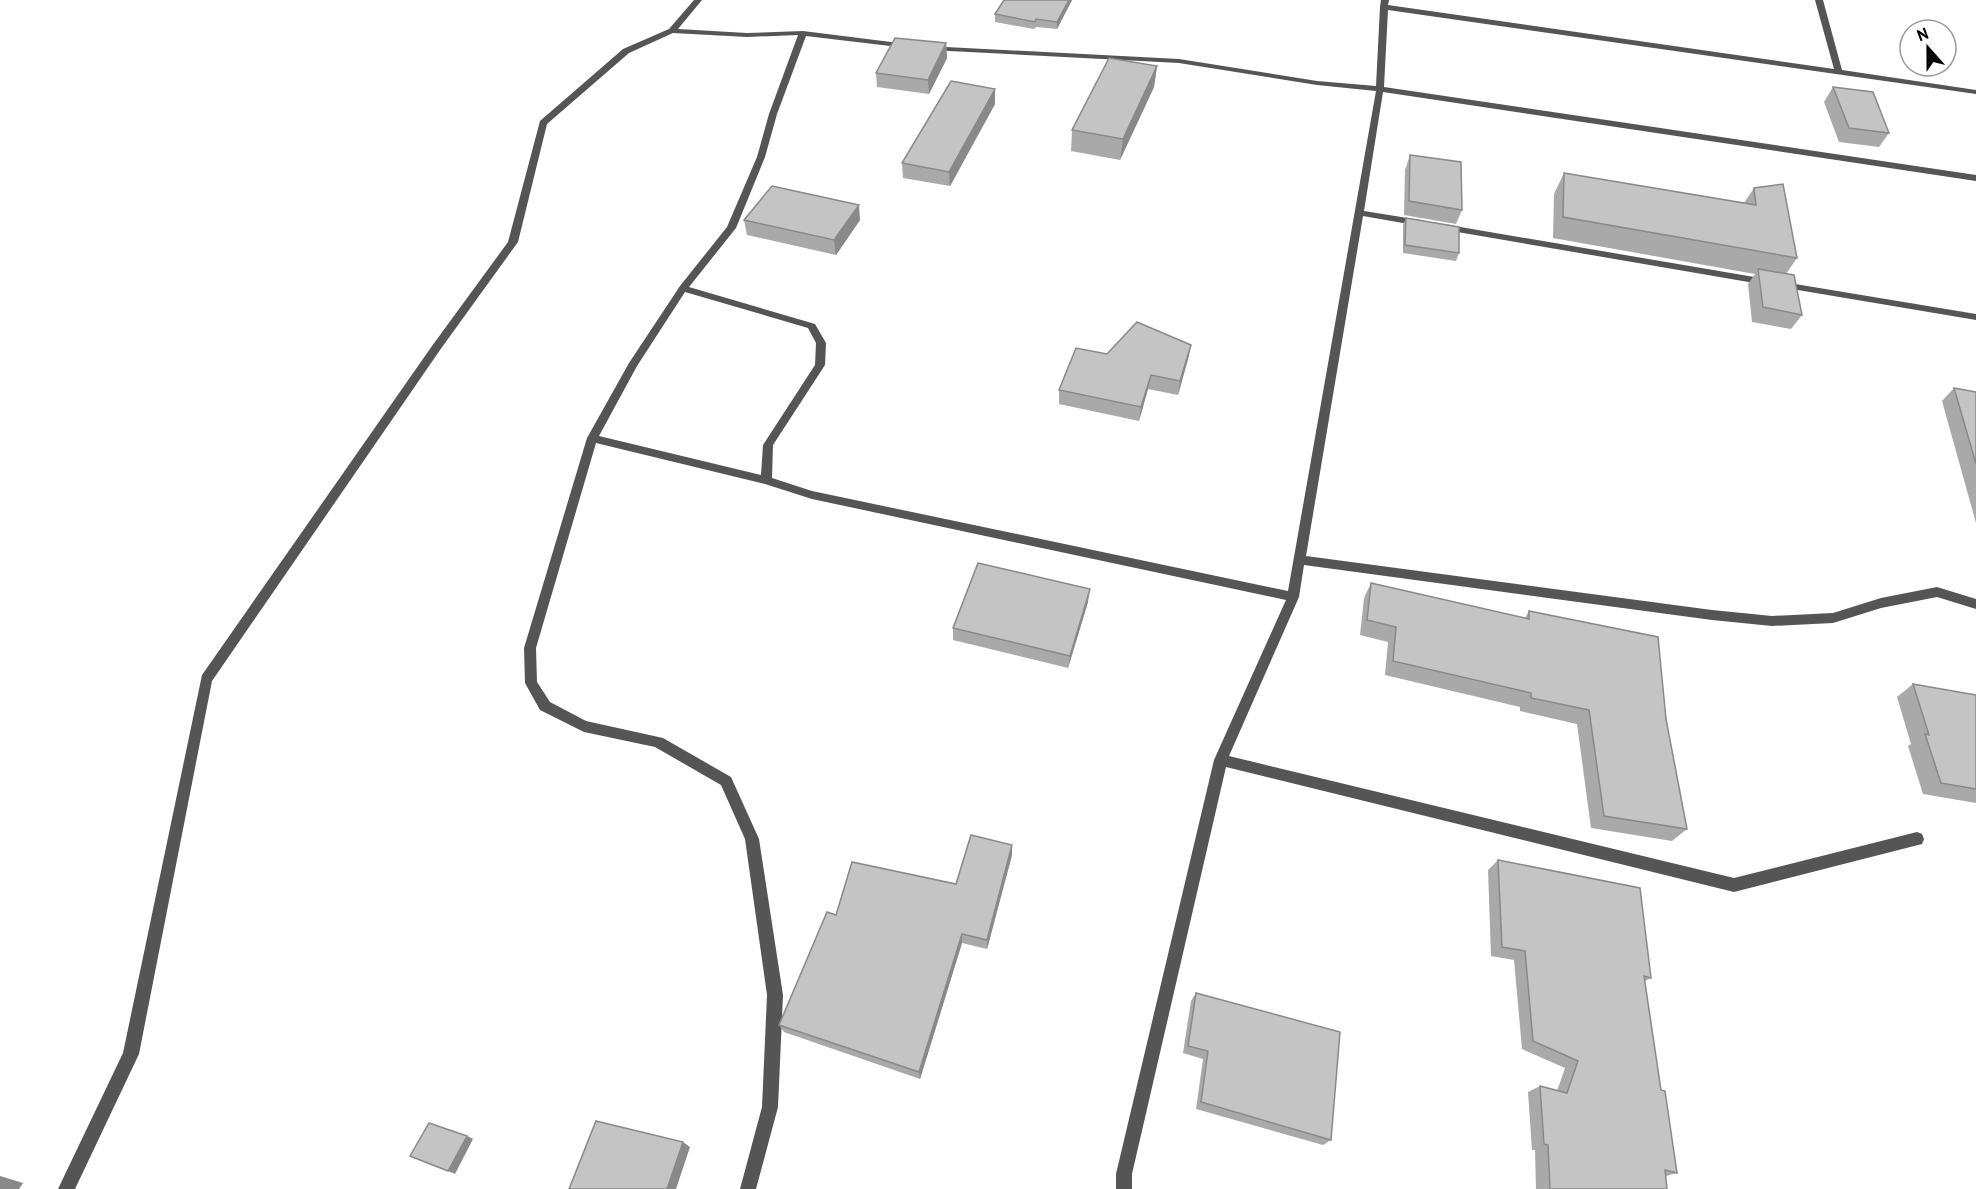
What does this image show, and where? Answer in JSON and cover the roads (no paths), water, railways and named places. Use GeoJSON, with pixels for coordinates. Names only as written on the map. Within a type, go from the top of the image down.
{"type":"FeatureCollection","features":[{"type":"Feature","properties":{"kind":"street"},"geometry":{"type":"LineString","coordinates":[[66,1189],[131,1054],[206,679],[436,348],[513,242],[543,123],[626,51],[672,31],[698,0]]}},
{"type":"Feature","properties":{"kind":"street"},"geometry":{"type":"LineString","coordinates":[[1819,0],[1839,72]]}},
{"type":"Feature","properties":{"kind":"street"},"geometry":{"type":"LineString","coordinates":[[1124,1189],[1124,1174],[1221,760],[1293,597],[1380,88],[1384,3],[1976,92]]}},
{"type":"Feature","properties":{"kind":"street"},"geometry":{"type":"LineString","coordinates":[[672,31],[747,35],[803,33],[898,46],[1179,61],[1317,83],[1380,88],[1976,178]]}},
{"type":"Feature","properties":{"kind":"street"},"geometry":{"type":"LineString","coordinates":[[747,1189],[770,1107],[775,995],[752,838],[726,781],[658,742],[584,726],[545,706],[531,683],[530,648],[592,438],[633,365],[683,288],[731,228],[761,157],[773,114],[803,33]]}},
{"type":"Feature","properties":{"kind":"street"},"geometry":{"type":"LineString","coordinates":[[1359,213],[1976,317]]}},
{"type":"Feature","properties":{"kind":"street"},"geometry":{"type":"LineString","coordinates":[[683,288],[812,326],[822,343],[820,365],[768,445],[766,480]]}},
{"type":"Feature","properties":{"kind":"street"},"geometry":{"type":"LineString","coordinates":[[592,438],[766,480],[812,495],[1293,597]]}},
{"type":"Feature","properties":{"kind":"street"},"geometry":{"type":"LineString","coordinates":[[1300,560],[1772,621],[1833,618],[1881,603],[1937,592],[1976,604]]}},
{"type":"Feature","properties":{"kind":"street"},"geometry":{"type":"LineString","coordinates":[[1221,760],[1734,885],[1917,839]]}}]}
